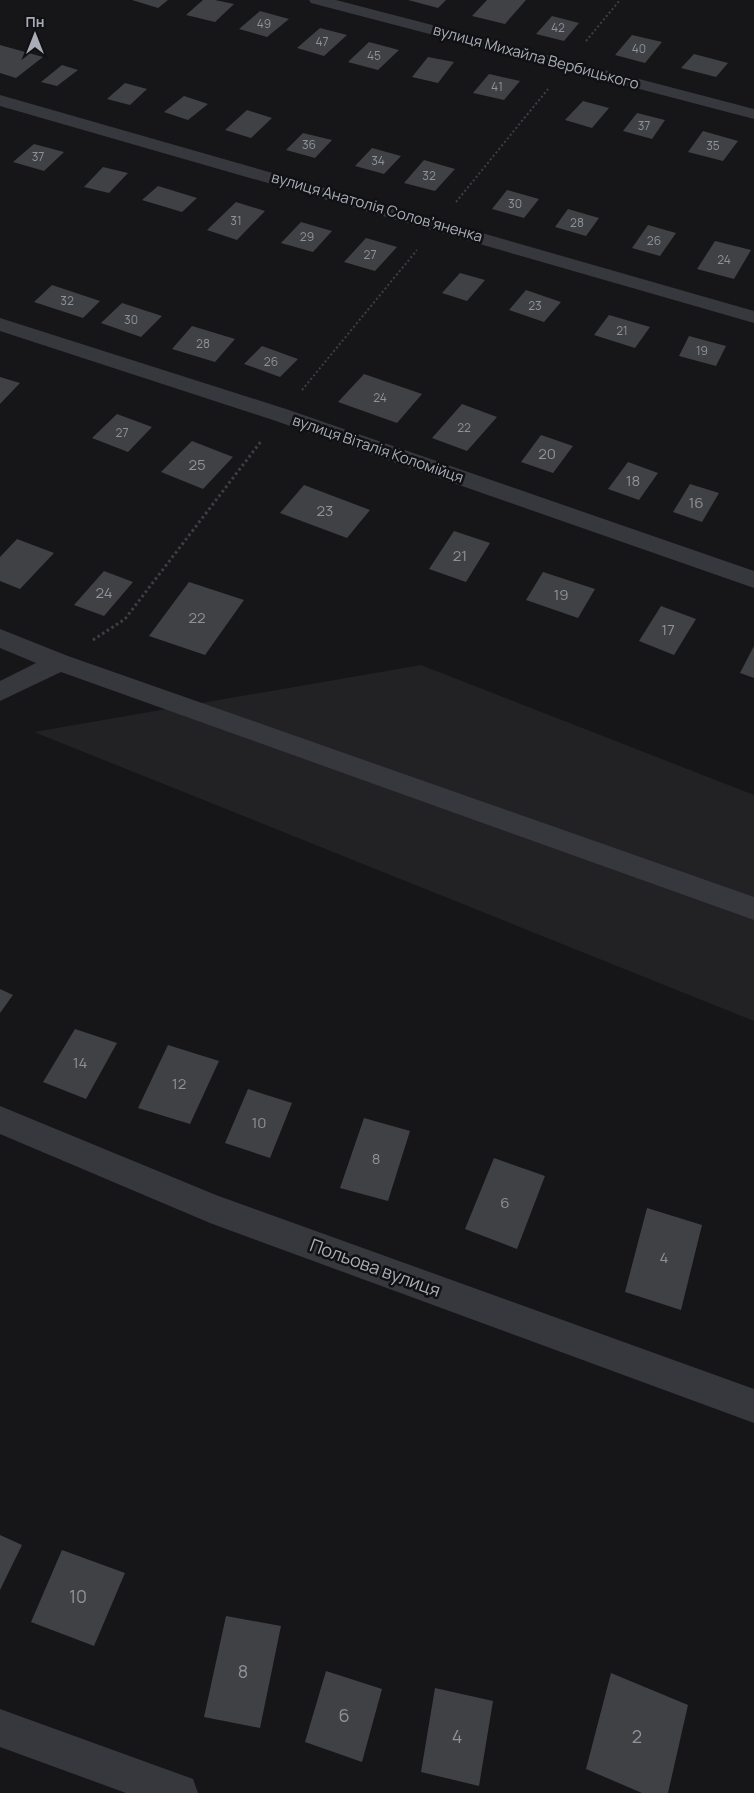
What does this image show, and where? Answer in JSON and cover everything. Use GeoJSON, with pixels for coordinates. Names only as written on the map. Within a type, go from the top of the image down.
{"type":"FeatureCollection","features":[{"type":"Feature","properties":{"kind":"street","name":"вулиця Михайла Вербицького"},"geometry":{"type":"LineString","coordinates":[[317,0],[754,114]]}},
{"type":"Feature","properties":{"kind":"street","name":"вулиця Анатолія Соловʼяненка"},"geometry":{"type":"LineString","coordinates":[[0,100],[438,224],[754,317]]}},
{"type":"Feature","properties":{"kind":"street","name":"вулиця Віталія Коломійця"},"geometry":{"type":"LineString","coordinates":[[0,324],[281,415],[754,580]]}},
{"type":"Feature","properties":{"kind":"street"},"geometry":{"type":"LineString","coordinates":[[0,638],[59,662],[754,909]]}},
{"type":"Feature","properties":{"kind":"street"},"geometry":{"type":"LineString","coordinates":[[0,692],[59,662]]}},
{"type":"Feature","properties":{"kind":"street","name":"Польова вулиця"},"geometry":{"type":"LineString","coordinates":[[0,1120],[210,1208],[754,1406]]}},
{"type":"Feature","properties":{"kind":"street"},"geometry":{"type":"LineString","coordinates":[[0,1728],[179,1793]]}},
{"type":"Feature","properties":{"kind":"path"},"geometry":{"type":"LineString","coordinates":[[59,662],[125,619],[281,415],[620,0]]}},
{"type":"Feature","properties":{"kind":"shaded area"},"geometry":{"type":"Polygon","coordinates":[[[421,665],[754,795],[754,1021],[34,732],[421,665]]]}},
{"type":"Feature","properties":{"kind":"building"},"geometry":{"type":"Polygon","coordinates":[[[132,0],[168,0],[158,8],[132,0]]]}},
{"type":"Feature","properties":{"kind":"building"},"geometry":{"type":"Polygon","coordinates":[[[203,0],[215,0],[234,4],[215,22],[186,15],[203,0]]]}},
{"type":"Feature","properties":{"kind":"building"},"geometry":{"type":"Polygon","coordinates":[[[408,0],[446,0],[438,8],[408,0]]]}},
{"type":"Feature","properties":{"kind":"building"},"geometry":{"type":"Polygon","coordinates":[[[487,0],[526,0],[505,24],[472,16],[487,0]]]}},
{"type":"Feature","properties":{"kind":"building"},"geometry":{"type":"Polygon","coordinates":[[[260,11],[289,19],[267,37],[239,29],[260,11]]]}},
{"type":"Feature","properties":{"kind":"building"},"geometry":{"type":"Polygon","coordinates":[[[552,16],[579,23],[564,41],[536,34],[552,16]]]}},
{"type":"Feature","properties":{"kind":"building"},"geometry":{"type":"Polygon","coordinates":[[[320,28],[347,35],[324,56],[297,48],[320,28]]]}},
{"type":"Feature","properties":{"kind":"building"},"geometry":{"type":"Polygon","coordinates":[[[632,35],[662,42],[645,63],[615,55],[632,35]]]}},
{"type":"Feature","properties":{"kind":"building"},"geometry":{"type":"Polygon","coordinates":[[[369,42],[399,50],[378,70],[348,62],[369,42]]]}},
{"type":"Feature","properties":{"kind":"building"},"geometry":{"type":"Polygon","coordinates":[[[0,45],[43,57],[16,78],[0,73],[0,45]]]}},
{"type":"Feature","properties":{"kind":"building"},"geometry":{"type":"Polygon","coordinates":[[[694,54],[728,63],[716,77],[681,68],[694,54]]]}},
{"type":"Feature","properties":{"kind":"building"},"geometry":{"type":"Polygon","coordinates":[[[428,57],[454,62],[438,83],[412,77],[428,57]]]}},
{"type":"Feature","properties":{"kind":"building"},"geometry":{"type":"Polygon","coordinates":[[[62,65],[78,70],[57,86],[41,82],[62,65]]]}},
{"type":"Feature","properties":{"kind":"building"},"geometry":{"type":"Polygon","coordinates":[[[489,74],[520,81],[504,100],[473,93],[489,74]]]}},
{"type":"Feature","properties":{"kind":"building"},"geometry":{"type":"Polygon","coordinates":[[[125,83],[147,89],[130,105],[107,99],[125,83]]]}},
{"type":"Feature","properties":{"kind":"building"},"geometry":{"type":"Polygon","coordinates":[[[184,96],[208,104],[188,120],[164,112],[184,96]]]}},
{"type":"Feature","properties":{"kind":"building"},"geometry":{"type":"Polygon","coordinates":[[[583,101],[609,108],[592,128],[565,120],[583,101]]]}},
{"type":"Feature","properties":{"kind":"building"},"geometry":{"type":"Polygon","coordinates":[[[247,110],[272,118],[251,138],[225,130],[247,110]]]}},
{"type":"Feature","properties":{"kind":"building"},"geometry":{"type":"Polygon","coordinates":[[[637,113],[665,120],[652,139],[623,131],[637,113]]]}},
{"type":"Feature","properties":{"kind":"building"},"geometry":{"type":"Polygon","coordinates":[[[703,131],[738,141],[723,161],[688,152],[703,131]]]}},
{"type":"Feature","properties":{"kind":"building"},"geometry":{"type":"Polygon","coordinates":[[[303,133],[332,140],[315,158],[286,150],[303,133]]]}},
{"type":"Feature","properties":{"kind":"building"},"geometry":{"type":"Polygon","coordinates":[[[34,144],[64,152],[44,171],[13,162],[34,144]]]}},
{"type":"Feature","properties":{"kind":"building"},"geometry":{"type":"Polygon","coordinates":[[[372,148],[401,156],[384,174],[355,166],[372,148]]]}},
{"type":"Feature","properties":{"kind":"building"},"geometry":{"type":"Polygon","coordinates":[[[424,160],[455,169],[435,191],[404,183],[424,160]]]}},
{"type":"Feature","properties":{"kind":"building"},"geometry":{"type":"Polygon","coordinates":[[[103,167],[128,173],[109,193],[84,187],[103,167]]]}},
{"type":"Feature","properties":{"kind":"building"},"geometry":{"type":"Polygon","coordinates":[[[158,186],[197,198],[182,212],[142,200],[158,186]]]}},
{"type":"Feature","properties":{"kind":"building"},"geometry":{"type":"Polygon","coordinates":[[[507,190],[539,199],[524,218],[492,209],[507,190]]]}},
{"type":"Feature","properties":{"kind":"building"},"geometry":{"type":"Polygon","coordinates":[[[236,202],[265,211],[237,240],[207,230],[236,202]]]}},
{"type":"Feature","properties":{"kind":"building"},"geometry":{"type":"Polygon","coordinates":[[[568,209],[599,218],[586,236],[555,227],[568,209]]]}},
{"type":"Feature","properties":{"kind":"building"},"geometry":{"type":"Polygon","coordinates":[[[301,222],[332,231],[313,252],[281,243],[301,222]]]}},
{"type":"Feature","properties":{"kind":"building"},"geometry":{"type":"Polygon","coordinates":[[[648,225],[676,233],[660,256],[632,248],[648,225]]]}},
{"type":"Feature","properties":{"kind":"building"},"geometry":{"type":"Polygon","coordinates":[[[366,238],[397,247],[375,271],[344,262],[366,238]]]}},
{"type":"Feature","properties":{"kind":"building"},"geometry":{"type":"Polygon","coordinates":[[[715,241],[751,250],[734,279],[697,269],[715,241]]]}},
{"type":"Feature","properties":{"kind":"building"},"geometry":{"type":"Polygon","coordinates":[[[460,273],[485,280],[467,301],[442,293],[460,273]]]}},
{"type":"Feature","properties":{"kind":"building"},"geometry":{"type":"Polygon","coordinates":[[[52,285],[100,301],[83,318],[34,302],[52,285]]]}},
{"type":"Feature","properties":{"kind":"building"},"geometry":{"type":"Polygon","coordinates":[[[526,290],[561,302],[544,322],[509,310],[526,290]]]}},
{"type":"Feature","properties":{"kind":"building"},"geometry":{"type":"Polygon","coordinates":[[[122,303],[162,316],[141,337],[101,323],[122,303]]]}},
{"type":"Feature","properties":{"kind":"building"},"geometry":{"type":"Polygon","coordinates":[[[609,315],[650,327],[635,348],[594,335],[609,315]]]}},
{"type":"Feature","properties":{"kind":"building"},"geometry":{"type":"Polygon","coordinates":[[[192,326],[235,339],[215,362],[172,349],[192,326]]]}},
{"type":"Feature","properties":{"kind":"building"},"geometry":{"type":"Polygon","coordinates":[[[689,336],[726,346],[716,366],[679,356],[689,336]]]}},
{"type":"Feature","properties":{"kind":"building"},"geometry":{"type":"Polygon","coordinates":[[[262,346],[298,359],[280,377],[244,364],[262,346]]]}},
{"type":"Feature","properties":{"kind":"building"},"geometry":{"type":"Polygon","coordinates":[[[364,374],[422,394],[397,423],[338,402],[364,374]]]}},
{"type":"Feature","properties":{"kind":"building"},"geometry":{"type":"Polygon","coordinates":[[[0,377],[20,383],[0,404],[0,377]]]}},
{"type":"Feature","properties":{"kind":"building"},"geometry":{"type":"Polygon","coordinates":[[[462,404],[497,417],[467,451],[432,438],[462,404]]]}},
{"type":"Feature","properties":{"kind":"building"},"geometry":{"type":"Polygon","coordinates":[[[117,414],[152,427],[128,452],[92,438],[117,414]]]}},
{"type":"Feature","properties":{"kind":"building"},"geometry":{"type":"Polygon","coordinates":[[[541,435],[573,446],[553,473],[521,462],[541,435]]]}},
{"type":"Feature","properties":{"kind":"building"},"geometry":{"type":"Polygon","coordinates":[[[192,441],[233,457],[203,489],[161,472],[192,441]]]}},
{"type":"Feature","properties":{"kind":"building"},"geometry":{"type":"Polygon","coordinates":[[[628,462],[658,473],[639,500],[608,489],[628,462]]]}},
{"type":"Feature","properties":{"kind":"building"},"geometry":{"type":"Polygon","coordinates":[[[690,484],[719,493],[702,522],[673,512],[690,484]]]}},
{"type":"Feature","properties":{"kind":"building"},"geometry":{"type":"Polygon","coordinates":[[[304,485],[370,510],[347,538],[280,513],[304,485]]]}},
{"type":"Feature","properties":{"kind":"building"},"geometry":{"type":"Polygon","coordinates":[[[454,531],[490,543],[466,582],[429,569],[454,531]]]}},
{"type":"Feature","properties":{"kind":"building"},"geometry":{"type":"Polygon","coordinates":[[[17,539],[54,553],[20,589],[0,581],[0,557],[17,539]]]}},
{"type":"Feature","properties":{"kind":"building"},"geometry":{"type":"Polygon","coordinates":[[[104,571],[133,582],[104,616],[74,605],[104,571]]]}},
{"type":"Feature","properties":{"kind":"building"},"geometry":{"type":"Polygon","coordinates":[[[543,572],[595,589],[578,618],[526,600],[543,572]]]}},
{"type":"Feature","properties":{"kind":"building"},"geometry":{"type":"Polygon","coordinates":[[[189,582],[244,600],[205,655],[149,636],[189,582]]]}},
{"type":"Feature","properties":{"kind":"building"},"geometry":{"type":"Polygon","coordinates":[[[661,606],[696,619],[674,655],[639,641],[661,606]]]}},
{"type":"Feature","properties":{"kind":"building"},"geometry":{"type":"Polygon","coordinates":[[[754,646],[754,678],[740,673],[754,646]]]}},
{"type":"Feature","properties":{"kind":"building"},"geometry":{"type":"Polygon","coordinates":[[[0,989],[13,995],[0,1013],[0,989]]]}},
{"type":"Feature","properties":{"kind":"building"},"geometry":{"type":"Polygon","coordinates":[[[75,1029],[117,1043],[86,1099],[43,1082],[75,1029]]]}},
{"type":"Feature","properties":{"kind":"building"},"geometry":{"type":"Polygon","coordinates":[[[168,1045],[219,1061],[190,1124],[138,1108],[168,1045]]]}},
{"type":"Feature","properties":{"kind":"building"},"geometry":{"type":"Polygon","coordinates":[[[248,1089],[292,1103],[270,1158],[225,1143],[248,1089]]]}},
{"type":"Feature","properties":{"kind":"building"},"geometry":{"type":"Polygon","coordinates":[[[364,1118],[410,1131],[388,1201],[340,1188],[364,1118]]]}},
{"type":"Feature","properties":{"kind":"building"},"geometry":{"type":"Polygon","coordinates":[[[494,1158],[545,1176],[517,1249],[465,1229],[494,1158]]]}},
{"type":"Feature","properties":{"kind":"building"},"geometry":{"type":"Polygon","coordinates":[[[647,1208],[702,1225],[681,1310],[625,1292],[647,1208]]]}},
{"type":"Feature","properties":{"kind":"building"},"geometry":{"type":"Polygon","coordinates":[[[0,1535],[22,1545],[0,1590],[0,1535]]]}},
{"type":"Feature","properties":{"kind":"building"},"geometry":{"type":"Polygon","coordinates":[[[62,1550],[125,1573],[94,1646],[31,1622],[62,1550]]]}},
{"type":"Feature","properties":{"kind":"building"},"geometry":{"type":"Polygon","coordinates":[[[226,1616],[281,1626],[260,1728],[204,1717],[226,1616]]]}},
{"type":"Feature","properties":{"kind":"building"},"geometry":{"type":"Polygon","coordinates":[[[326,1671],[382,1689],[362,1762],[305,1742],[326,1671]]]}},
{"type":"Feature","properties":{"kind":"building"},"geometry":{"type":"Polygon","coordinates":[[[611,1673],[688,1705],[668,1793],[642,1793],[586,1769],[611,1673]]]}},
{"type":"Feature","properties":{"kind":"building"},"geometry":{"type":"Polygon","coordinates":[[[435,1688],[493,1701],[479,1786],[421,1772],[435,1688]]]}}]}
